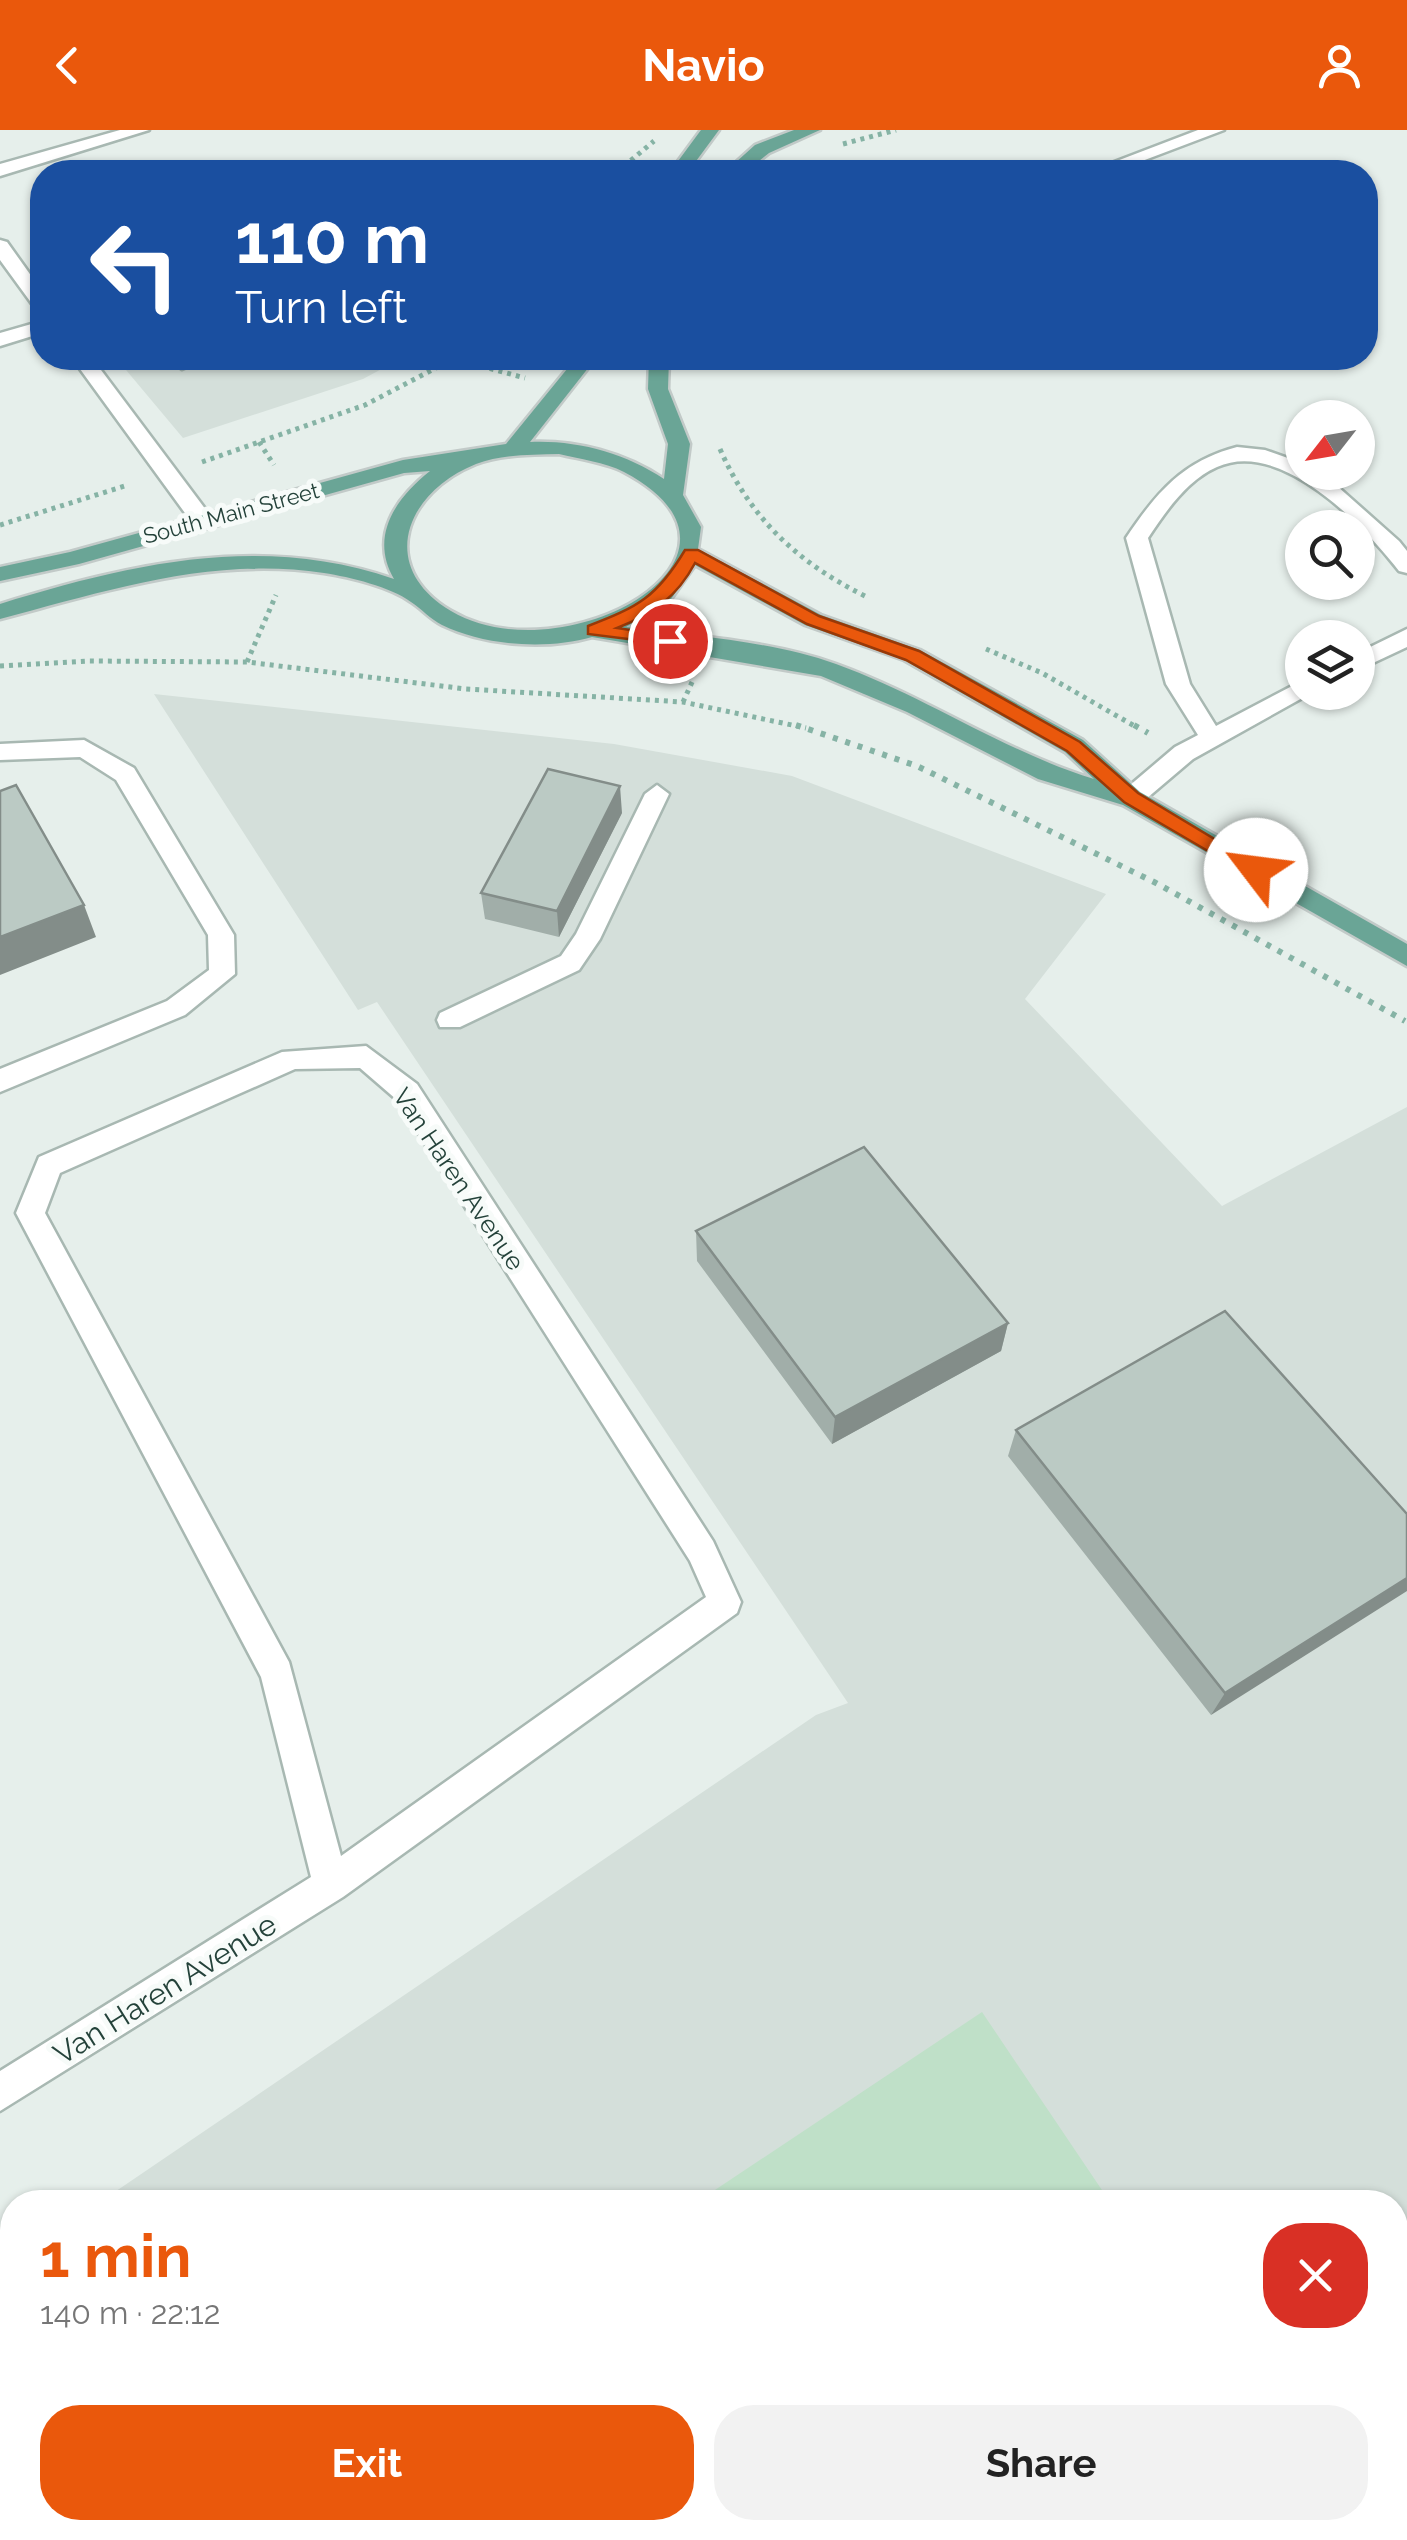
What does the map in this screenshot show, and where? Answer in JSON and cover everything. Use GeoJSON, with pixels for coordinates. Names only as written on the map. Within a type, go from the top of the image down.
{"type":"FeatureCollection","features":[{"type":"Feature","properties":{"kind":"main road"},"geometry":{"type":"LineString","coordinates":[[688,160],[710,130]]}},
{"type":"Feature","properties":{"kind":"main road"},"geometry":{"type":"LineString","coordinates":[[748,160],[762,148],[812,130]]}},
{"type":"Feature","properties":{"kind":"main road"},"geometry":{"type":"LineString","coordinates":[[512,450],[577,370]]}},
{"type":"Feature","properties":{"kind":"main road"},"geometry":{"type":"LineString","coordinates":[[659,370],[658,389],[679,444],[674,492]]}},
{"type":"Feature","properties":{"kind":"main road"},"geometry":{"type":"LineString","coordinates":[[412,593],[397,570],[392,545],[398,520],[414,497],[463,461],[512,450],[559,447],[604,454],[644,469],[674,492],[691,522],[692,554],[674,586],[640,612],[594,630]]}},
{"type":"Feature","properties":{"kind":"main road","name":"South Main Street"},"geometry":{"type":"LineString","coordinates":[[0,574],[403,467],[463,461]]}},
{"type":"Feature","properties":{"kind":"main road"},"geometry":{"type":"LineString","coordinates":[[692,554],[813,620],[928,664],[1074,746],[1131,798],[1407,956]]}},
{"type":"Feature","properties":{"kind":"main road"},"geometry":{"type":"LineString","coordinates":[[0,612],[102,583],[265,561],[326,566],[412,593],[443,616],[484,631],[532,637],[594,630],[716,646],[826,670],[916,706],[1047,773],[1131,798]]}},
{"type":"Feature","properties":{"kind":"street"},"geometry":{"type":"LineString","coordinates":[[35,160],[140,130]]}},
{"type":"Feature","properties":{"kind":"street"},"geometry":{"type":"LineString","coordinates":[[1131,160],[1215,130]]}},
{"type":"Feature","properties":{"kind":"street"},"geometry":{"type":"LineString","coordinates":[[0,170],[30,161]]}},
{"type":"Feature","properties":{"kind":"street"},"geometry":{"type":"LineString","coordinates":[[0,246],[30,287]]}},
{"type":"Feature","properties":{"kind":"street"},"geometry":{"type":"LineString","coordinates":[[0,340],[30,331]]}},
{"type":"Feature","properties":{"kind":"street"},"geometry":{"type":"LineString","coordinates":[[91,370],[201,520]]}},
{"type":"Feature","properties":{"kind":"street"},"geometry":{"type":"LineString","coordinates":[[1212,738],[1178,684],[1137,538],[1166,495],[1212,460],[1253,450],[1321,481],[1390,542],[1407,566]]}},
{"type":"Feature","properties":{"kind":"street"},"geometry":{"type":"LineString","coordinates":[[1375,653],[1407,637]]}},
{"type":"Feature","properties":{"kind":"street"},"geometry":{"type":"LineString","coordinates":[[1131,798],[1184,753],[1285,700]]}},
{"type":"Feature","properties":{"kind":"street"},"geometry":{"type":"LineString","coordinates":[[0,752],[84,748],[125,774],[220,934],[222,974],[176,1008],[0,1081]]}},
{"type":"Feature","properties":{"kind":"street"},"geometry":{"type":"LineString","coordinates":[[450,1020],[570,963],[587,939],[657,794]]}},
{"type":"Feature","properties":{"kind":"street","name":"Van Haren Avenue"},"geometry":{"type":"LineString","coordinates":[[0,2092],[330,1885],[725,1602],[702,1551],[407,1092],[366,1057],[292,1059],[49,1164],[30,1213],[277,1673],[330,1885]]}},
{"type":"Feature","properties":{"kind":"path"},"geometry":{"type":"LineString","coordinates":[[631,160],[662,133]]}},
{"type":"Feature","properties":{"kind":"path"},"geometry":{"type":"LineString","coordinates":[[199,464],[365,405],[432,370]]}},
{"type":"Feature","properties":{"kind":"path"},"geometry":{"type":"LineString","coordinates":[[499,370],[564,388]]}},
{"type":"Feature","properties":{"kind":"path"},"geometry":{"type":"LineString","coordinates":[[715,436],[727,469],[758,516],[801,560],[878,601]]}},
{"type":"Feature","properties":{"kind":"path"},"geometry":{"type":"LineString","coordinates":[[260,442],[280,474]]}},
{"type":"Feature","properties":{"kind":"path"},"geometry":{"type":"LineString","coordinates":[[0,525],[127,485]]}},
{"type":"Feature","properties":{"kind":"path"},"geometry":{"type":"LineString","coordinates":[[247,662],[280,586]]}},
{"type":"Feature","properties":{"kind":"path"},"geometry":{"type":"LineString","coordinates":[[969,642],[1042,674],[1184,753]]}},
{"type":"Feature","properties":{"kind":"path"},"geometry":{"type":"LineString","coordinates":[[0,666],[89,661],[247,662],[466,688],[683,702],[820,731],[917,766],[1156,883],[1405,1021]]}},
{"type":"Feature","properties":{"kind":"shaded area"},"geometry":{"type":"Polygon","coordinates":[[[126,370],[380,370],[363,379],[183,438],[126,370]]]}},
{"type":"Feature","properties":{"kind":"shaded area"},"geometry":{"type":"Polygon","coordinates":[[[154,694],[614,744],[792,776],[1106,894],[1025,999],[1222,1206],[1407,1107],[1407,2190],[118,2190],[816,1715],[848,1703],[377,1002],[358,1010],[154,694]]]}},
{"type":"Feature","properties":{"kind":"green space"},"geometry":{"type":"Polygon","coordinates":[[[982,2012],[1102,2190],[715,2190],[982,2012]]]}},
{"type":"Feature","properties":{"kind":"building"},"geometry":{"type":"Polygon","coordinates":[[[548,769],[620,786],[557,911],[481,893],[548,769]]]}},
{"type":"Feature","properties":{"kind":"building"},"geometry":{"type":"Polygon","coordinates":[[[16,785],[84,905],[0,937],[0,791],[16,785]]]}},
{"type":"Feature","properties":{"kind":"building"},"geometry":{"type":"Polygon","coordinates":[[[864,1147],[1008,1323],[835,1417],[696,1231],[864,1147]]]}},
{"type":"Feature","properties":{"kind":"building"},"geometry":{"type":"Polygon","coordinates":[[[1225,1311],[1407,1514],[1407,1578],[1225,1693],[1016,1430],[1225,1311]]]}},
{"type":"Feature","properties":{"kind":"route"},"geometry":{"type":"LineString","coordinates":[[670,641],[594,630],[640,612],[658,599],[674,586],[692,554],[813,620],[912,656],[1074,746],[1131,798],[1256,870]]}}]}
